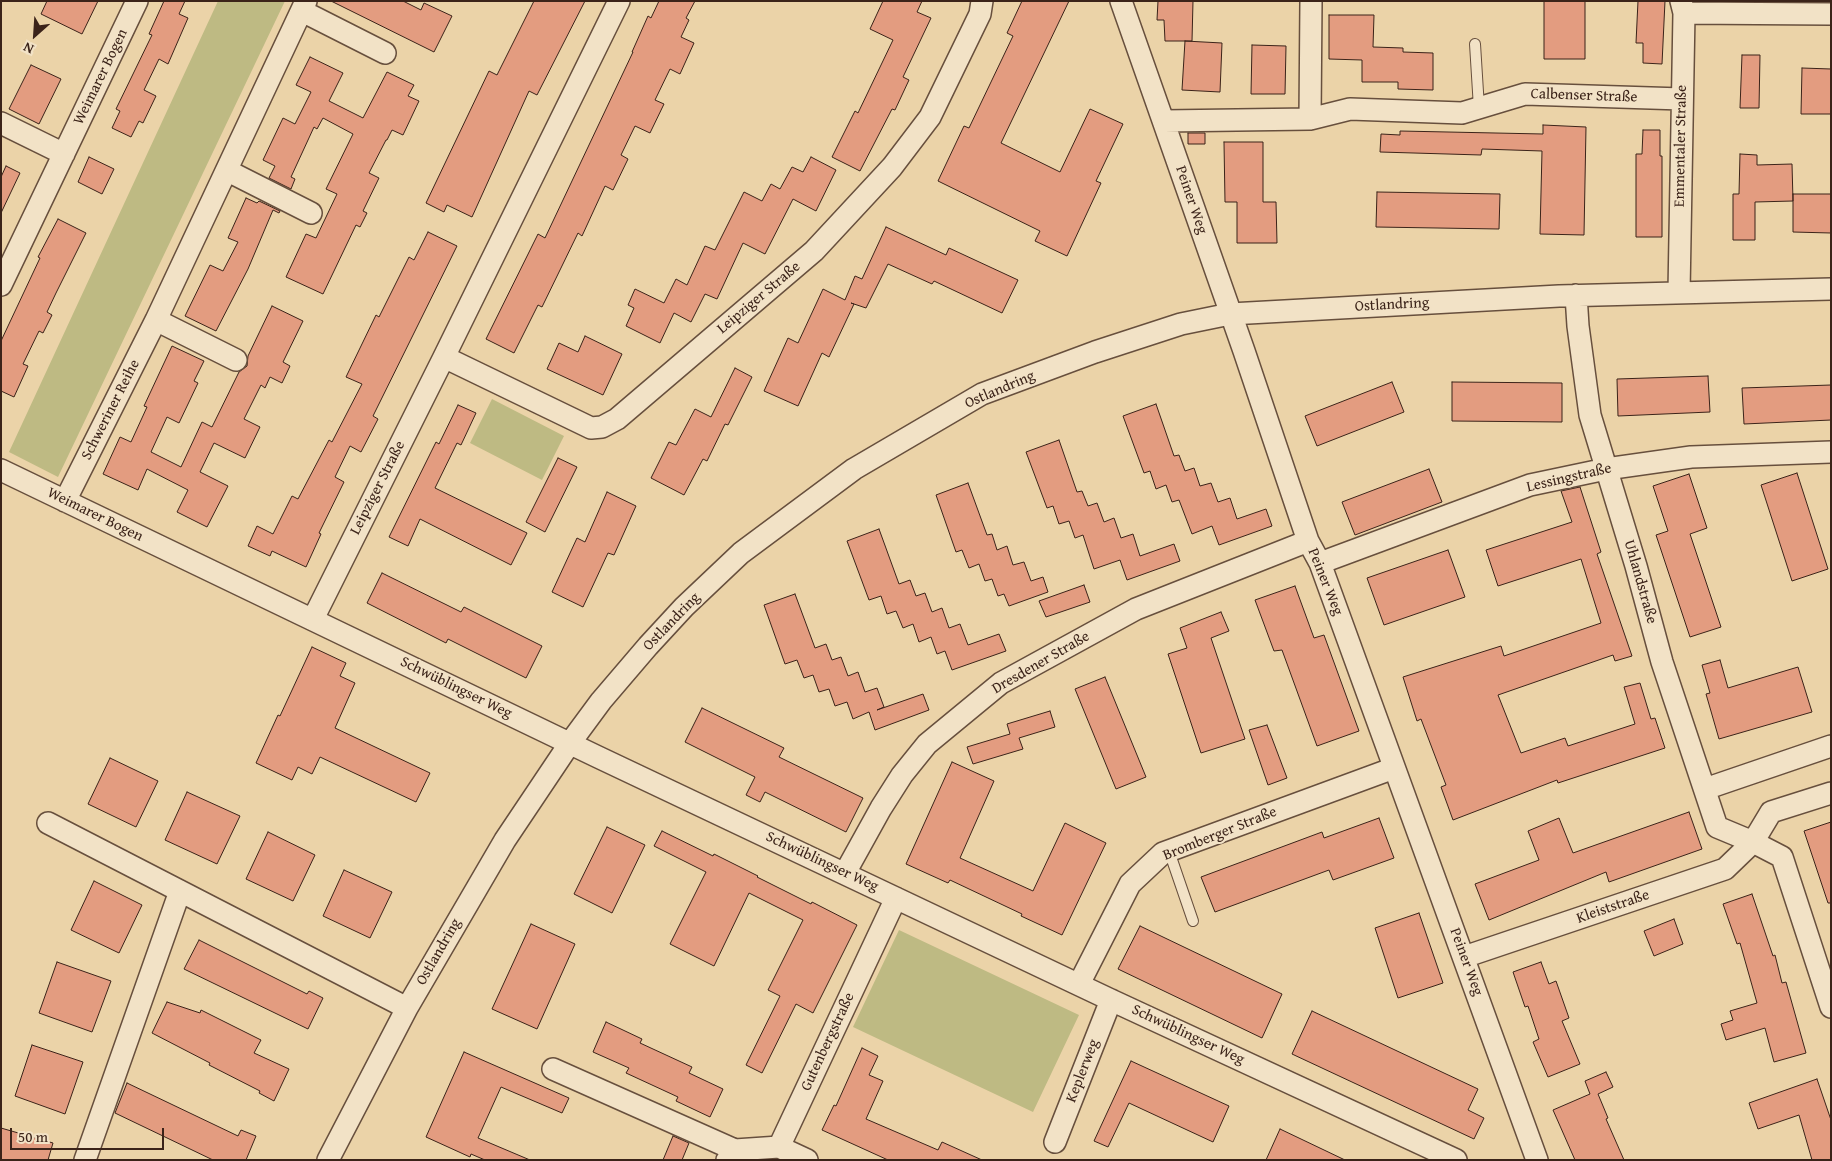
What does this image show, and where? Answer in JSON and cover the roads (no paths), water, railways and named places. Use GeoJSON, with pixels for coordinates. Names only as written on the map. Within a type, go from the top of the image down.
{"type":"FeatureCollection","features":[{"type":"Feature","properties":{"kind":"street","name":"Weimarer Bogen"},"geometry":{"type":"LineString","coordinates":[[1,285],[137,1]]}},
{"type":"Feature","properties":{"kind":"street","name":"Leipziger Straße"},"geometry":{"type":"LineString","coordinates":[[312,619],[444,357],[619,1]]}},
{"type":"Feature","properties":{"kind":"street","name":"Leipziger Straße"},"geometry":{"type":"LineString","coordinates":[[444,357],[591,428],[602,427],[616,419],[814,251],[892,168],[930,117],[980,14],[982,1]]}},
{"type":"Feature","properties":{"kind":"street","name":"Peiner Weg"},"geometry":{"type":"LineString","coordinates":[[1121,1],[1308,541],[1320,563],[1537,1160]]}},
{"type":"Feature","properties":{"kind":"street"},"geometry":{"type":"LineString","coordinates":[[1310,119],[1311,1]]}},
{"type":"Feature","properties":{"kind":"street","name":"Schweriner Reihe"},"geometry":{"type":"LineString","coordinates":[[65,501],[228,171],[304,6],[385,53]]}},
{"type":"Feature","properties":{"kind":"street"},"geometry":{"type":"LineString","coordinates":[[1683,7],[1831,14]]}},
{"type":"Feature","properties":{"kind":"street","name":"Emmentaler Straße"},"geometry":{"type":"LineString","coordinates":[[1678,292],[1683,7]]}},
{"type":"Feature","properties":{"kind":"street","name":"Calbenser Straße"},"geometry":{"type":"LineString","coordinates":[[1164,122],[1310,119],[1350,109],[1462,113],[1525,94],[1682,99]]}},
{"type":"Feature","properties":{"kind":"street"},"geometry":{"type":"LineString","coordinates":[[1,123],[64,154]]}},
{"type":"Feature","properties":{"kind":"street"},"geometry":{"type":"LineString","coordinates":[[228,171],[312,213]]}},
{"type":"Feature","properties":{"kind":"street","name":"Ostlandring"},"geometry":{"type":"LineString","coordinates":[[328,1160],[407,1008],[504,840],[601,701],[684,607],[741,553],[854,468],[982,394],[1095,352],[1180,324],[1230,314],[1576,295],[1831,289]]}},
{"type":"Feature","properties":{"kind":"street","name":"Uhlandstraße"},"geometry":{"type":"LineString","coordinates":[[1576,295],[1578,326],[1590,415],[1636,566],[1662,662],[1717,827],[1782,857],[1823,953],[1831,1007]]}},
{"type":"Feature","properties":{"kind":"street"},"geometry":{"type":"LineString","coordinates":[[156,320],[236,360]]}},
{"type":"Feature","properties":{"kind":"street","name":"Lessingstraße"},"geometry":{"type":"LineString","coordinates":[[1320,563],[1530,485],[1606,468],[1691,457],[1831,452]]}},
{"type":"Feature","properties":{"kind":"street","name":"Weimarer Bogen"},"geometry":{"type":"LineString","coordinates":[[1,470],[189,560]]}},
{"type":"Feature","properties":{"kind":"street","name":"Dresdener Straße"},"geometry":{"type":"LineString","coordinates":[[846,873],[881,808],[902,775],[922,750],[1000,683],[1136,609],[1308,541]]}},
{"type":"Feature","properties":{"kind":"street","name":"Schwüblingser Weg"},"geometry":{"type":"LineString","coordinates":[[189,560],[1111,1000],[1456,1160]]}},
{"type":"Feature","properties":{"kind":"street"},"geometry":{"type":"LineString","coordinates":[[1705,789],[1831,746]]}},
{"type":"Feature","properties":{"kind":"street","name":"Bromberger Straße"},"geometry":{"type":"LineString","coordinates":[[1079,984],[1130,884],[1163,853],[1394,768]]}},
{"type":"Feature","properties":{"kind":"street","name":"Kleiststraße"},"geometry":{"type":"LineString","coordinates":[[1464,957],[1725,869],[1753,842],[1771,812],[1831,793]]}},
{"type":"Feature","properties":{"kind":"street"},"geometry":{"type":"LineString","coordinates":[[48,823],[407,1008]]}},
{"type":"Feature","properties":{"kind":"street"},"geometry":{"type":"LineString","coordinates":[[85,1160],[180,891]]}},
{"type":"Feature","properties":{"kind":"street","name":"Gutenbergstraße"},"geometry":{"type":"LineString","coordinates":[[780,1147],[896,898]]}},
{"type":"Feature","properties":{"kind":"street","name":"Keplerweg"},"geometry":{"type":"LineString","coordinates":[[1055,1142],[1111,1000]]}},
{"type":"Feature","properties":{"kind":"street"},"geometry":{"type":"LineString","coordinates":[[553,1069],[731,1155],[780,1147],[807,1160]]}},
{"type":"Feature","properties":{"kind":"lane"},"geometry":{"type":"LineString","coordinates":[[1475,44],[1479,108]]}},
{"type":"Feature","properties":{"kind":"lane"},"geometry":{"type":"LineString","coordinates":[[1169,851],[1193,921]]}}]}
